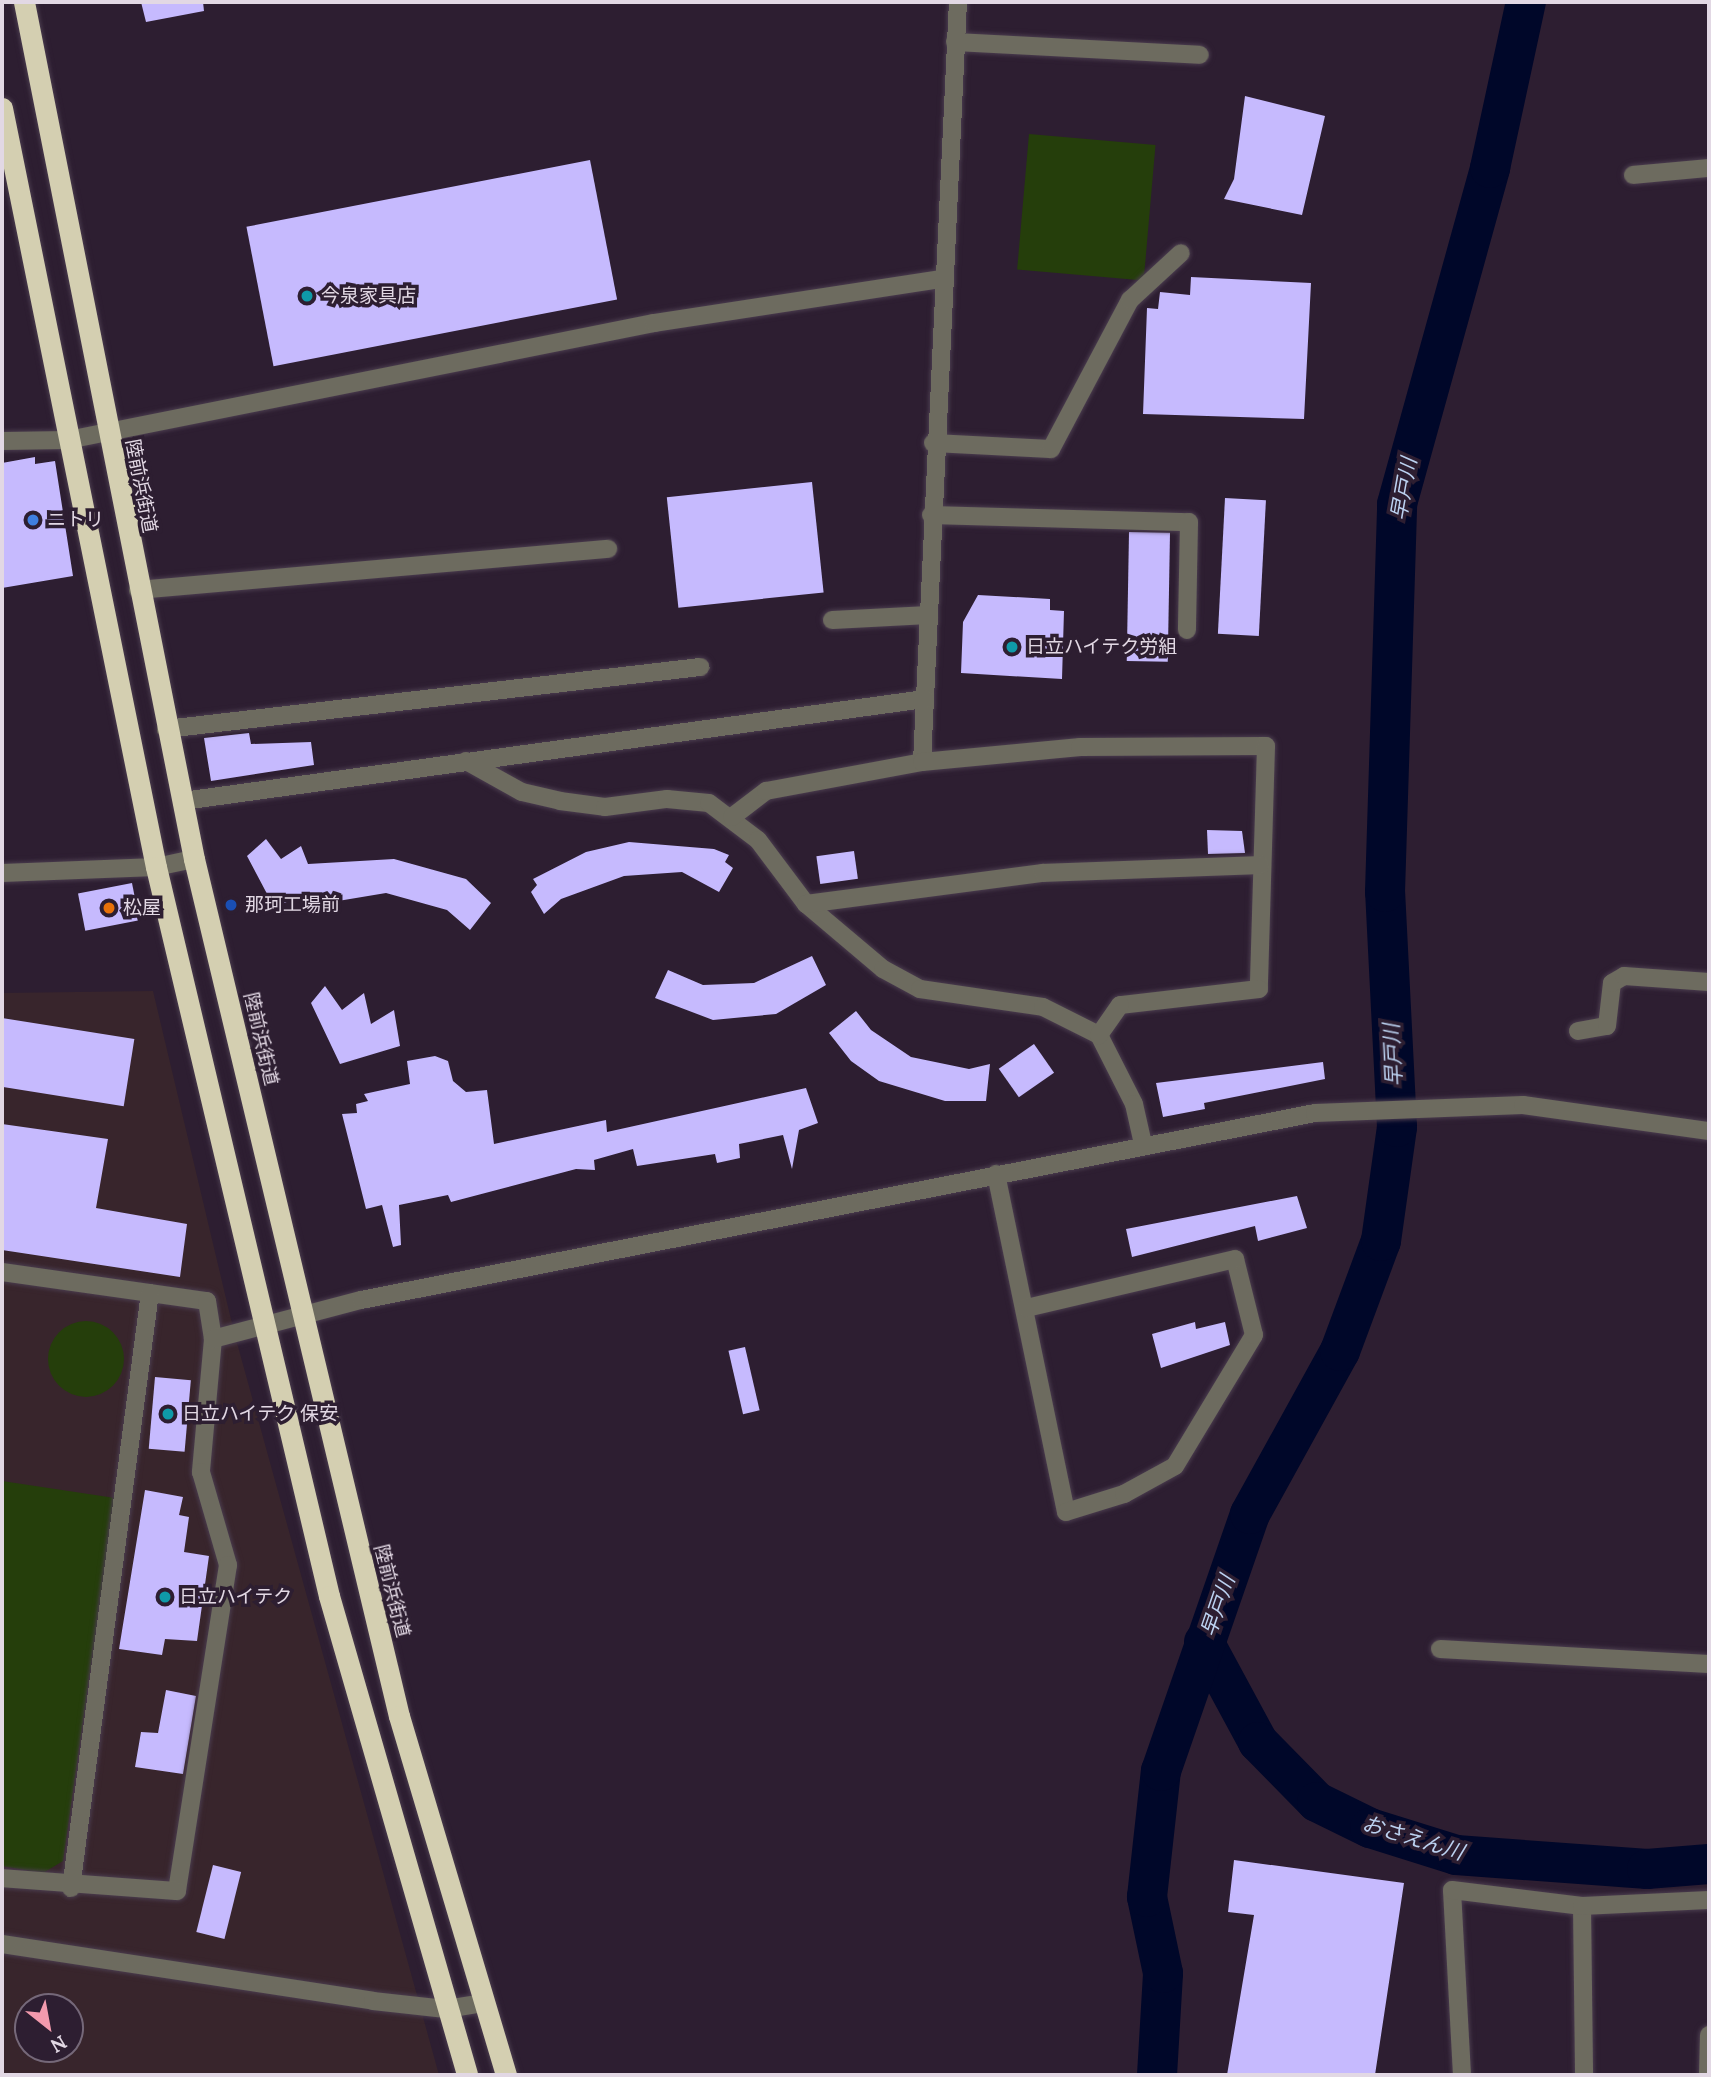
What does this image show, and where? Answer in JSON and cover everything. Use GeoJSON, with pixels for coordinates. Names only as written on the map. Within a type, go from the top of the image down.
{"type":"FeatureCollection","features":[{"type":"Feature","properties":{"kind":"highway","name":"陸前浜街道"},"geometry":{"type":"LineString","coordinates":[[24,2],[138,590],[194,859],[399,1716],[506,2075]]}},
{"type":"Feature","properties":{"kind":"highway"},"geometry":{"type":"LineString","coordinates":[[2,108],[156,867],[363,1725],[467,2075]]}},
{"type":"Feature","properties":{"kind":"street"},"geometry":{"type":"LineString","coordinates":[[922,762],[933,443],[958,2]]}},
{"type":"Feature","properties":{"kind":"street"},"geometry":{"type":"LineString","coordinates":[[955,42],[1200,55]]}},
{"type":"Feature","properties":{"kind":"street"},"geometry":{"type":"LineString","coordinates":[[1633,175],[1709,168]]}},
{"type":"Feature","properties":{"kind":"street"},"geometry":{"type":"LineString","coordinates":[[933,443],[1051,449],[1130,300],[1181,253]]}},
{"type":"Feature","properties":{"kind":"street"},"geometry":{"type":"LineString","coordinates":[[2,441],[68,440],[654,323],[943,279]]}},
{"type":"Feature","properties":{"kind":"street"},"geometry":{"type":"LineString","coordinates":[[931,515],[1189,522],[1187,630]]}},
{"type":"Feature","properties":{"kind":"street"},"geometry":{"type":"LineString","coordinates":[[138,590],[608,549]]}},
{"type":"Feature","properties":{"kind":"street"},"geometry":{"type":"LineString","coordinates":[[832,620],[929,615]]}},
{"type":"Feature","properties":{"kind":"street"},"geometry":{"type":"LineString","coordinates":[[166,729],[700,667]]}},
{"type":"Feature","properties":{"kind":"street"},"geometry":{"type":"LineString","coordinates":[[183,802],[925,699]]}},
{"type":"Feature","properties":{"kind":"street"},"geometry":{"type":"LineString","coordinates":[[732,817],[766,791],[922,762],[1080,747],[1266,746],[1259,989],[1120,1005],[1099,1035]]}},
{"type":"Feature","properties":{"kind":"street"},"geometry":{"type":"LineString","coordinates":[[466,761],[522,792],[560,801],[605,807],[667,799],[709,803],[732,817],[758,840],[806,904],[883,969],[920,989],[1043,1007],[1099,1035],[1134,1104],[1143,1144]]}},
{"type":"Feature","properties":{"kind":"street"},"geometry":{"type":"LineString","coordinates":[[2,873],[156,867],[194,859]]}},
{"type":"Feature","properties":{"kind":"street"},"geometry":{"type":"LineString","coordinates":[[806,904],[1044,873],[1261,865]]}},
{"type":"Feature","properties":{"kind":"street"},"geometry":{"type":"LineString","coordinates":[[1578,1031],[1608,1026],[1612,983],[1624,976],[1709,982]]}},
{"type":"Feature","properties":{"kind":"street"},"geometry":{"type":"LineString","coordinates":[[213,1339],[303,1312],[1143,1144],[1368,1108],[1451,1104],[1523,1105],[1709,1131]]}},
{"type":"Feature","properties":{"kind":"street"},"geometry":{"type":"LineString","coordinates":[[996,1174],[1026,1308],[1066,1512],[1124,1494],[1175,1466],[1254,1335],[1235,1259],[1026,1308]]}},
{"type":"Feature","properties":{"kind":"street"},"geometry":{"type":"LineString","coordinates":[[2,1272],[207,1301],[213,1339],[201,1472],[228,1565],[177,1891],[71,1888],[2,1878]]}},
{"type":"Feature","properties":{"kind":"street"},"geometry":{"type":"LineString","coordinates":[[71,1888],[150,1293]]}},
{"type":"Feature","properties":{"kind":"street"},"geometry":{"type":"LineString","coordinates":[[1440,1649],[1709,1664]]}},
{"type":"Feature","properties":{"kind":"street"},"geometry":{"type":"LineString","coordinates":[[1462,2075],[1452,1890],[1582,1906],[1709,1900]]}},
{"type":"Feature","properties":{"kind":"street"},"geometry":{"type":"LineString","coordinates":[[1582,1906],[1584,2075]]}},
{"type":"Feature","properties":{"kind":"street"},"geometry":{"type":"LineString","coordinates":[[2,1944],[446,2009],[485,2003]]}},
{"type":"Feature","properties":{"kind":"street"},"geometry":{"type":"LineString","coordinates":[[1708,2075],[1709,2035]]}},
{"type":"Feature","properties":{"kind":"shaded area"},"geometry":{"type":"Polygon","coordinates":[[[153,991],[234,1332],[439,2075],[2,2075],[2,993],[153,991]]]}},
{"type":"Feature","properties":{"kind":"green space"},"geometry":{"type":"Polygon","coordinates":[[[1029,134],[1156,145],[1144,281],[1017,269],[1029,134]]]}},
{"type":"Feature","properties":{"kind":"green space"},"geometry":{"type":"Polygon","coordinates":[[[86,1321],[101,1324],[113,1332],[121,1344],[124,1359],[121,1374],[113,1386],[101,1394],[86,1397],[71,1394],[59,1386],[51,1374],[48,1359],[51,1344],[59,1332],[71,1324],[86,1321]]]}},
{"type":"Feature","properties":{"kind":"green space"},"geometry":{"type":"Polygon","coordinates":[[[2,1481],[115,1498],[63,1861],[43,1873],[2,1866],[2,1481]]]}},
{"type":"Feature","properties":{"kind":"building"},"geometry":{"type":"Polygon","coordinates":[[[141,2],[203,2],[204,11],[146,22],[141,2]]]}},
{"type":"Feature","properties":{"kind":"building"},"geometry":{"type":"Polygon","coordinates":[[[1245,96],[1325,116],[1302,215],[1224,199],[1234,179],[1245,96]]]}},
{"type":"Feature","properties":{"kind":"building"},"geometry":{"type":"Polygon","coordinates":[[[590,160],[617,299],[274,366],[246,227],[590,160]]]}},
{"type":"Feature","properties":{"kind":"building"},"geometry":{"type":"Polygon","coordinates":[[[1191,277],[1311,283],[1304,419],[1143,414],[1147,308],[1158,309],[1160,292],[1190,295],[1191,277]]]}},
{"type":"Feature","properties":{"kind":"building","name":"ニトリ"},"geometry":{"type":"Polygon","coordinates":[[[35,457],[35,464],[55,461],[73,576],[2,588],[2,463],[35,457]]]}},
{"type":"Feature","properties":{"kind":"building"},"geometry":{"type":"Polygon","coordinates":[[[812,482],[824,592],[678,608],[667,497],[812,482]]]}},
{"type":"Feature","properties":{"kind":"building"},"geometry":{"type":"Polygon","coordinates":[[[1225,498],[1266,500],[1259,636],[1218,634],[1225,498]]]}},
{"type":"Feature","properties":{"kind":"building"},"geometry":{"type":"Polygon","coordinates":[[[1129,532],[1170,533],[1168,662],[1127,661],[1129,532]]]}},
{"type":"Feature","properties":{"kind":"building","name":"日立ハイテク労組"},"geometry":{"type":"Polygon","coordinates":[[[978,595],[1050,599],[1050,610],[1064,611],[1062,679],[961,673],[963,622],[978,595]]]}},
{"type":"Feature","properties":{"kind":"building"},"geometry":{"type":"Polygon","coordinates":[[[249,733],[251,744],[311,742],[314,765],[211,781],[204,738],[249,733]]]}},
{"type":"Feature","properties":{"kind":"building"},"geometry":{"type":"Polygon","coordinates":[[[1207,830],[1242,831],[1245,853],[1208,854],[1207,830]]]}},
{"type":"Feature","properties":{"kind":"building"},"geometry":{"type":"Polygon","coordinates":[[[266,839],[281,859],[301,846],[308,864],[394,859],[466,879],[491,903],[470,930],[447,910],[386,893],[314,905],[307,894],[274,907],[247,856],[266,839]]]}},
{"type":"Feature","properties":{"kind":"building"},"geometry":{"type":"Polygon","coordinates":[[[629,842],[714,849],[729,855],[725,862],[733,868],[719,892],[682,872],[624,876],[561,899],[544,914],[531,892],[537,885],[533,879],[586,852],[629,842]]]}},
{"type":"Feature","properties":{"kind":"building"},"geometry":{"type":"Polygon","coordinates":[[[854,851],[858,879],[820,884],[816,856],[854,851]]]}},
{"type":"Feature","properties":{"kind":"building","name":"松屋"},"geometry":{"type":"Polygon","coordinates":[[[132,883],[139,920],[85,931],[78,893],[132,883]]]}},
{"type":"Feature","properties":{"kind":"building"},"geometry":{"type":"Polygon","coordinates":[[[812,956],[826,985],[776,1014],[713,1020],[655,998],[668,970],[703,985],[754,983],[812,956]]]}},
{"type":"Feature","properties":{"kind":"building"},"geometry":{"type":"Polygon","coordinates":[[[325,986],[342,1010],[364,993],[371,1024],[394,1010],[400,1046],[340,1064],[311,1003],[325,986]]]}},
{"type":"Feature","properties":{"kind":"building"},"geometry":{"type":"Polygon","coordinates":[[[856,1011],[871,1030],[911,1057],[969,1069],[990,1064],[986,1101],[945,1101],[879,1081],[851,1061],[829,1033],[856,1011]]]}},
{"type":"Feature","properties":{"kind":"building"},"geometry":{"type":"Polygon","coordinates":[[[2,1018],[134,1039],[124,1106],[2,1087],[2,1018]]]}},
{"type":"Feature","properties":{"kind":"building"},"geometry":{"type":"Polygon","coordinates":[[[1034,1044],[1054,1073],[1019,1097],[999,1069],[1034,1044]]]}},
{"type":"Feature","properties":{"kind":"building"},"geometry":{"type":"Polygon","coordinates":[[[435,1056],[448,1061],[453,1081],[466,1092],[487,1090],[494,1144],[606,1120],[607,1132],[806,1088],[818,1123],[799,1130],[792,1169],[783,1135],[739,1144],[740,1158],[717,1163],[715,1154],[637,1166],[633,1149],[594,1160],[595,1170],[576,1169],[451,1202],[448,1195],[399,1205],[401,1245],[393,1247],[382,1205],[366,1209],[342,1114],[357,1113],[356,1104],[368,1101],[364,1094],[410,1084],[407,1061],[435,1056]]]}},
{"type":"Feature","properties":{"kind":"building"},"geometry":{"type":"Polygon","coordinates":[[[1323,1062],[1325,1079],[1204,1103],[1205,1109],[1163,1117],[1156,1083],[1323,1062]]]}},
{"type":"Feature","properties":{"kind":"building"},"geometry":{"type":"Polygon","coordinates":[[[2,1124],[108,1139],[96,1208],[187,1224],[180,1277],[2,1250],[2,1124]]]}},
{"type":"Feature","properties":{"kind":"building"},"geometry":{"type":"Polygon","coordinates":[[[1297,1196],[1307,1228],[1258,1241],[1255,1226],[1132,1257],[1126,1229],[1297,1196]]]}},
{"type":"Feature","properties":{"kind":"building"},"geometry":{"type":"Polygon","coordinates":[[[1195,1322],[1196,1329],[1225,1322],[1230,1345],[1161,1368],[1152,1334],[1195,1322]]]}},
{"type":"Feature","properties":{"kind":"building"},"geometry":{"type":"Polygon","coordinates":[[[745,1347],[760,1410],[743,1414],[728,1351],[745,1347]]]}},
{"type":"Feature","properties":{"kind":"building","name":"日立ハイテク 保安"},"geometry":{"type":"Polygon","coordinates":[[[155,1377],[191,1380],[185,1452],[149,1449],[155,1377]]]}},
{"type":"Feature","properties":{"kind":"building","name":"日立ハイテク"},"geometry":{"type":"Polygon","coordinates":[[[145,1490],[183,1497],[179,1515],[189,1517],[184,1552],[209,1556],[197,1641],[165,1639],[162,1655],[119,1649],[145,1490]]]}},
{"type":"Feature","properties":{"kind":"building"},"geometry":{"type":"Polygon","coordinates":[[[166,1690],[196,1696],[183,1774],[135,1767],[141,1732],[158,1733],[166,1690]]]}},
{"type":"Feature","properties":{"kind":"building"},"geometry":{"type":"Polygon","coordinates":[[[1234,1860],[1404,1883],[1375,2075],[1227,2075],[1254,1915],[1228,1912],[1234,1860]]]}},
{"type":"Feature","properties":{"kind":"building"},"geometry":{"type":"Polygon","coordinates":[[[213,1865],[241,1872],[224,1939],[196,1932],[213,1865]]]}},
{"type":"Feature","properties":{"kind":"waterway","name":"早戸川"},"geometry":{"type":"LineString","coordinates":[[1157,2075],[1163,1973],[1147,1897],[1161,1771],[1250,1514],[1340,1351],[1381,1241],[1397,1127],[1385,892],[1397,504],[1490,168],[1526,2]]}},
{"type":"Feature","properties":{"kind":"waterway","name":"おさえん川"},"geometry":{"type":"LineString","coordinates":[[1204,1642],[1258,1742],[1317,1802],[1370,1828],[1456,1855],[1647,1869],[1709,1864]]}},
{"type":"Feature","properties":{"kind":"place","name":"今泉家具店"},"geometry":{"type":"Point","coordinates":[307,296]}},
{"type":"Feature","properties":{"kind":"place","name":"ニトリ"},"geometry":{"type":"Point","coordinates":[33,520]}},
{"type":"Feature","properties":{"kind":"place","name":"日立ハイテク労組"},"geometry":{"type":"Point","coordinates":[1012,647]}},
{"type":"Feature","properties":{"kind":"place","name":"那珂工場前"},"geometry":{"type":"Point","coordinates":[231,905]}},
{"type":"Feature","properties":{"kind":"place","name":"松屋"},"geometry":{"type":"Point","coordinates":[109,908]}},
{"type":"Feature","properties":{"kind":"place","name":"日立ハイテク 保安"},"geometry":{"type":"Point","coordinates":[168,1414]}},
{"type":"Feature","properties":{"kind":"place","name":"日立ハイテク"},"geometry":{"type":"Point","coordinates":[165,1597]}}]}
